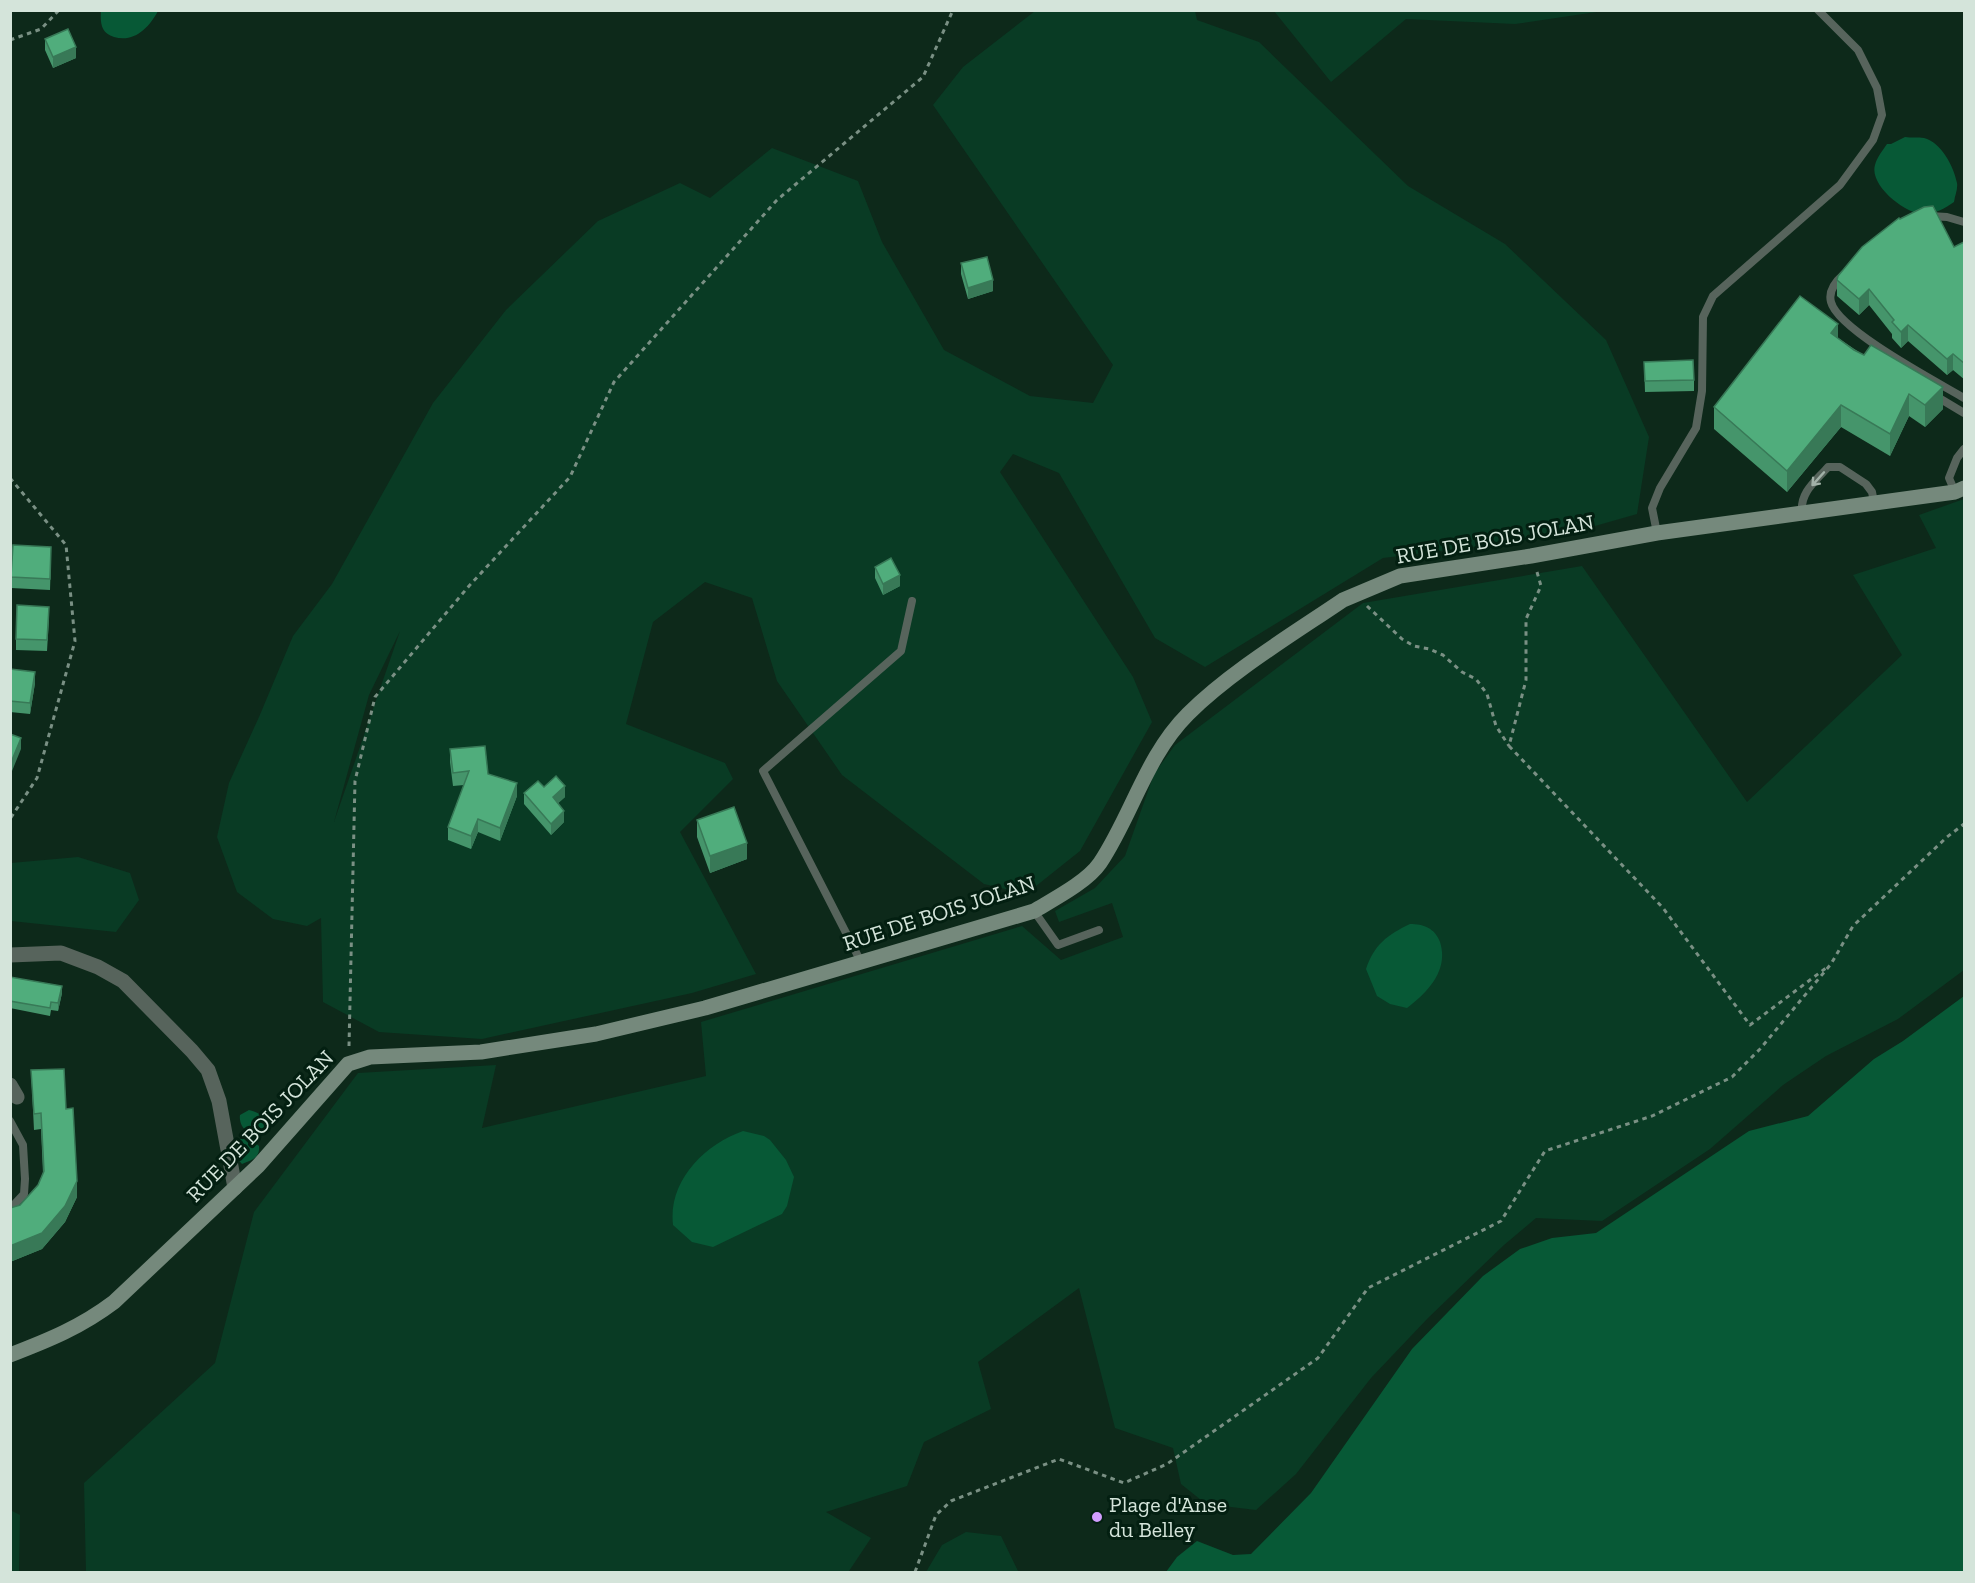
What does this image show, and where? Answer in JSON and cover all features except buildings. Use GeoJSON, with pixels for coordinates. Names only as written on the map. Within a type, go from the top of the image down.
{"type":"FeatureCollection","features":[{"type":"Feature","properties":{"kind":"street","name":"RUE DE BOIS JOLAN"},"geometry":{"type":"LineString","coordinates":[[10,1355],[55,1338],[89,1321],[114,1302],[258,1166],[348,1064],[370,1057],[481,1052],[596,1034],[705,1008],[1034,911],[1067,892],[1099,865],[1156,755],[1187,714],[1231,677],[1355,594],[1400,576],[1532,556],[1657,533],[1960,490]]}},
{"type":"Feature","properties":{"kind":"street"},"geometry":{"type":"LineString","coordinates":[[10,955],[61,953],[98,967],[123,981],[192,1051],[208,1070],[219,1101],[236,1188]]}},
{"type":"Feature","properties":{"kind":"lane"},"geometry":{"type":"LineString","coordinates":[[1657,533],[1652,508],[1660,488],[1696,428],[1702,391],[1703,317],[1713,296],[1840,185],[1873,140],[1882,115],[1877,88],[1858,50],[1818,10]]}},
{"type":"Feature","properties":{"kind":"lane"},"geometry":{"type":"LineString","coordinates":[[1922,217],[1947,217],[1965,222]]}},
{"type":"Feature","properties":{"kind":"lane"},"geometry":{"type":"LineString","coordinates":[[1849,268],[1834,285],[1830,294],[1836,313],[1864,337],[1965,398]]}},
{"type":"Feature","properties":{"kind":"lane"},"geometry":{"type":"LineString","coordinates":[[1924,389],[1965,413]]}},
{"type":"Feature","properties":{"kind":"lane"},"geometry":{"type":"LineString","coordinates":[[1960,490],[1949,478],[1957,458],[1965,449]]}},
{"type":"Feature","properties":{"kind":"lane"},"geometry":{"type":"LineString","coordinates":[[1803,512],[1801,502],[1807,491],[1828,467],[1840,467],[1866,484],[1872,492],[1874,502]]}},
{"type":"Feature","properties":{"kind":"lane"},"geometry":{"type":"LineString","coordinates":[[861,962],[763,771],[901,651],[912,601]]}},
{"type":"Feature","properties":{"kind":"lane"},"geometry":{"type":"LineString","coordinates":[[1034,911],[1058,945],[1099,930]]}},
{"type":"Feature","properties":{"kind":"lane"},"geometry":{"type":"LineString","coordinates":[[10,1121],[23,1144],[25,1179],[24,1194],[10,1209]]}},
{"type":"Feature","properties":{"kind":"path"},"geometry":{"type":"LineString","coordinates":[[10,40],[41,29],[59,10]]}},
{"type":"Feature","properties":{"kind":"path"},"geometry":{"type":"LineString","coordinates":[[348,1064],[355,781],[375,697],[469,586],[570,477],[615,382],[777,200],[923,77],[953,10]]}},
{"type":"Feature","properties":{"kind":"path"},"geometry":{"type":"LineString","coordinates":[[10,478],[66,545],[75,641],[36,778],[10,819]]}},
{"type":"Feature","properties":{"kind":"path"},"geometry":{"type":"LineString","coordinates":[[1509,746],[1526,680],[1526,619],[1541,586],[1532,556]]}},
{"type":"Feature","properties":{"kind":"path"},"geometry":{"type":"LineString","coordinates":[[1355,594],[1402,639],[1414,646],[1443,655],[1462,672],[1476,679],[1487,694],[1496,726],[1509,746],[1663,908],[1750,1025],[1831,964]]}},
{"type":"Feature","properties":{"kind":"path"},"geometry":{"type":"LineString","coordinates":[[915,1572],[936,1515],[951,1501],[1059,1460],[1124,1483],[1167,1464],[1318,1358],[1368,1288],[1501,1221],[1545,1151],[1652,1116],[1731,1077],[1760,1049],[1831,964],[1853,926],[1947,837],[1965,824]]}},
{"type":"Feature","properties":{"kind":"shaded area"},"geometry":{"type":"Polygon","coordinates":[[[101,10],[158,11],[140,33],[121,38],[106,33],[101,23],[101,10]]]}},
{"type":"Feature","properties":{"kind":"shaded area"},"geometry":{"type":"Polygon","coordinates":[[[1035,11],[1195,11],[1197,20],[1259,42],[1408,186],[1505,244],[1606,340],[1649,437],[1637,514],[1560,536],[1383,558],[1205,667],[1155,638],[1059,473],[1013,454],[1000,472],[1133,677],[1152,722],[1080,851],[1026,894],[984,884],[842,775],[777,681],[752,598],[705,582],[653,622],[626,724],[725,763],[733,779],[680,832],[756,974],[692,993],[482,1039],[379,1032],[323,1002],[321,918],[307,926],[273,919],[237,892],[217,837],[229,783],[293,636],[332,584],[433,403],[506,310],[598,221],[680,183],[710,198],[772,148],[858,181],[882,242],[944,350],[1030,396],[1093,403],[1113,365],[933,105],[963,67],[1035,11]],[[400,631],[369,695],[334,822],[400,631]]]}},
{"type":"Feature","properties":{"kind":"shaded area"},"geometry":{"type":"Polygon","coordinates":[[[1274,11],[1603,11],[1515,24],[1406,19],[1331,82],[1274,11]]]}},
{"type":"Feature","properties":{"kind":"shaded area"},"geometry":{"type":"Polygon","coordinates":[[[1905,137],[1930,140],[1941,150],[1950,163],[1957,183],[1954,202],[1932,213],[1916,213],[1899,204],[1883,189],[1877,181],[1876,162],[1887,144],[1905,137]]]}},
{"type":"Feature","properties":{"kind":"shaded area"},"geometry":{"type":"Polygon","coordinates":[[[1964,499],[1964,970],[1898,1019],[1826,1056],[1783,1085],[1710,1149],[1602,1221],[1536,1218],[1504,1245],[1428,1318],[1371,1378],[1296,1474],[1256,1510],[1206,1504],[1181,1484],[1173,1448],[1115,1428],[1079,1288],[978,1362],[991,1409],[924,1442],[907,1486],[826,1512],[871,1538],[849,1571],[86,1572],[84,1483],[215,1363],[254,1212],[358,1073],[496,1065],[482,1128],[706,1076],[701,1022],[1022,926],[1061,960],[1123,937],[1112,903],[1059,922],[1055,911],[1095,888],[1125,856],[1154,774],[1175,745],[1363,603],[1582,566],[1747,802],[1902,655],[1853,575],[1936,548],[1919,515],[1964,499]]]}},
{"type":"Feature","properties":{"kind":"shaded area"},"geometry":{"type":"Polygon","coordinates":[[[78,857],[130,873],[139,900],[116,932],[11,921],[11,863],[78,857]]]}},
{"type":"Feature","properties":{"kind":"shaded area"},"geometry":{"type":"Polygon","coordinates":[[[1410,924],[1424,926],[1435,933],[1440,942],[1442,962],[1435,980],[1407,1008],[1390,1004],[1377,996],[1366,969],[1377,947],[1395,932],[1410,924]]]}},
{"type":"Feature","properties":{"kind":"shaded area"},"geometry":{"type":"Polygon","coordinates":[[[1964,996],[1964,1572],[1166,1572],[1177,1557],[1197,1541],[1233,1555],[1251,1554],[1311,1493],[1412,1349],[1483,1276],[1520,1249],[1552,1238],[1596,1233],[1749,1131],[1808,1116],[1874,1059],[1903,1041],[1964,996]]]}},
{"type":"Feature","properties":{"kind":"shaded area"},"geometry":{"type":"Polygon","coordinates":[[[249,1110],[265,1120],[262,1132],[248,1132],[243,1127],[240,1115],[249,1110]]]}},
{"type":"Feature","properties":{"kind":"shaded area"},"geometry":{"type":"Polygon","coordinates":[[[743,1131],[764,1136],[770,1140],[786,1160],[794,1177],[787,1206],[782,1214],[713,1247],[692,1242],[673,1225],[676,1194],[683,1180],[702,1155],[715,1145],[743,1131]]]}},
{"type":"Feature","properties":{"kind":"shaded area"},"geometry":{"type":"Polygon","coordinates":[[[249,1138],[259,1146],[258,1153],[252,1160],[242,1164],[230,1150],[240,1139],[249,1138]]]}},
{"type":"Feature","properties":{"kind":"shaded area"},"geometry":{"type":"Polygon","coordinates":[[[10,1510],[20,1515],[19,1572],[11,1572],[10,1510]]]}},
{"type":"Feature","properties":{"kind":"shaded area"},"geometry":{"type":"Polygon","coordinates":[[[966,1532],[1001,1536],[1018,1571],[926,1572],[942,1545],[966,1532]]]}},
{"type":"Feature","properties":{"kind":"place","name":"Plage d'Anse du Belley"},"geometry":{"type":"Point","coordinates":[1097,1517]}}]}
